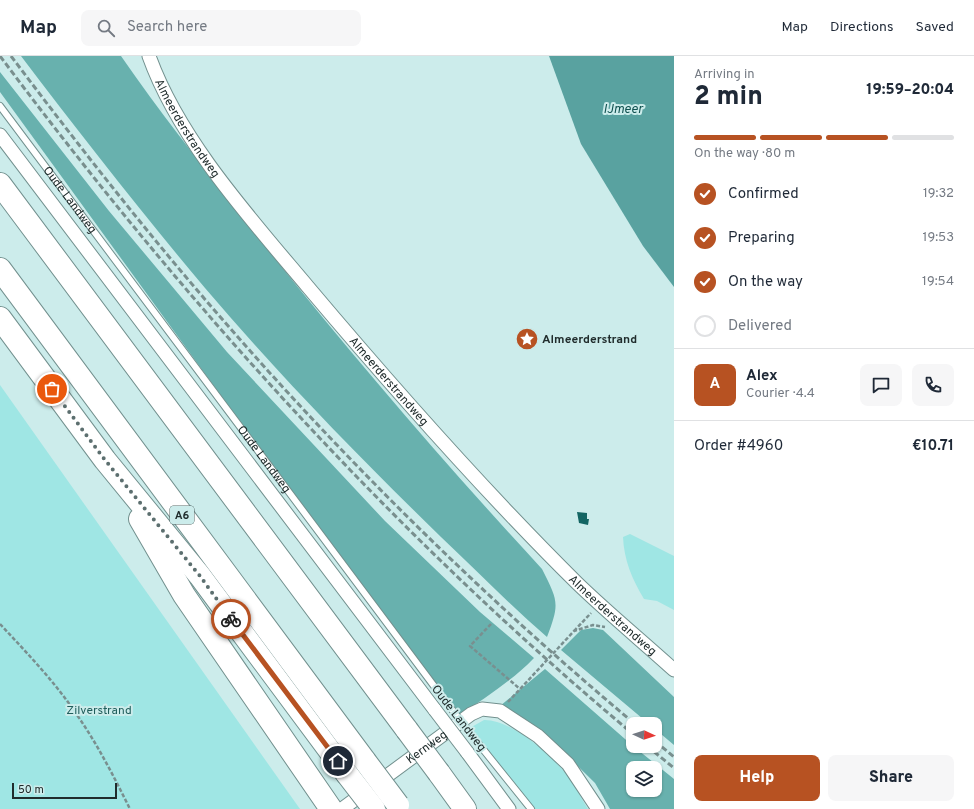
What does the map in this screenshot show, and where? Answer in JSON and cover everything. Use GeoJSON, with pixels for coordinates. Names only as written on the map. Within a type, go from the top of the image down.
{"type":"FeatureCollection","features":[{"type":"Feature","properties":{"kind":"highway"},"geometry":{"type":"LineString","coordinates":[[0,184],[465,809]]}},
{"type":"Feature","properties":{"kind":"highway","name":"A6"},"geometry":{"type":"LineString","coordinates":[[0,269],[399,807]]}},
{"type":"Feature","properties":{"kind":"highway","name":"A6"},"geometry":{"type":"LineString","coordinates":[[0,318],[105,460],[200,576],[374,809]]}},
{"type":"Feature","properties":{"kind":"highway","name":"A6"},"geometry":{"type":"LineString","coordinates":[[105,460],[184,595],[325,801]]}},
{"type":"Feature","properties":{"kind":"street","name":"Almeerderstrandweg"},"geometry":{"type":"LineString","coordinates":[[150,56],[159,83],[179,119],[209,164],[270,241],[411,408],[529,534],[600,604],[674,670]]}},
{"type":"Feature","properties":{"kind":"street","name":"Oude Landweg"},"geometry":{"type":"LineString","coordinates":[[0,135],[510,809]]}},
{"type":"Feature","properties":{"kind":"street","name":"Kernweg"},"geometry":{"type":"LineString","coordinates":[[342,809],[471,714],[482,709],[500,711],[538,736],[568,764],[598,809]]}},
{"type":"Feature","properties":{"kind":"lane","name":"Oude Landweg"},"geometry":{"type":"LineString","coordinates":[[0,106],[446,702],[531,809]]}},
{"type":"Feature","properties":{"kind":"path"},"geometry":{"type":"LineString","coordinates":[[500,711],[600,604]]}},
{"type":"Feature","properties":{"kind":"path"},"geometry":{"type":"LineString","coordinates":[[0,624],[38,665],[77,715],[107,764],[130,809]]}},
{"type":"Feature","properties":{"kind":"path"},"geometry":{"type":"LineString","coordinates":[[491,624],[470,646],[520,689]]}},
{"type":"Feature","properties":{"kind":"path"},"geometry":{"type":"LineString","coordinates":[[574,631],[593,625],[608,628]]}},
{"type":"Feature","properties":{"kind":"green space","name":"Zilverstrand"},"geometry":{"type":"Polygon","coordinates":[[[0,385],[300,809],[0,809],[0,385]]]}},
{"type":"Feature","properties":{"kind":"green space"},"geometry":{"type":"Polygon","coordinates":[[[630,534],[674,556],[674,610],[657,601],[644,599],[632,577],[625,554],[623,537],[630,534]]]}},
{"type":"Feature","properties":{"kind":"green space"},"geometry":{"type":"Polygon","coordinates":[[[484,720],[494,721],[506,725],[541,748],[567,775],[588,809],[531,809],[468,729],[484,720]]]}},
{"type":"Feature","properties":{"kind":"shaded area"},"geometry":{"type":"Polygon","coordinates":[[[21,56],[121,56],[149,96],[275,259],[387,394],[463,482],[542,569],[551,588],[555,602],[554,617],[547,637],[520,613],[380,477],[320,415],[233,320],[158,231],[21,56]]]}},
{"type":"Feature","properties":{"kind":"shaded area"},"geometry":{"type":"Polygon","coordinates":[[[0,72],[109,211],[227,352],[385,521],[480,612],[534,658],[517,674],[459,716],[267,459],[0,92],[0,72]]]}},
{"type":"Feature","properties":{"kind":"shaded area"},"geometry":{"type":"Polygon","coordinates":[[[593,628],[603,630],[674,697],[674,745],[662,735],[662,717],[641,717],[561,650],[581,630],[593,628]]]}},
{"type":"Feature","properties":{"kind":"shaded area"},"geometry":{"type":"Polygon","coordinates":[[[545,669],[626,740],[626,753],[642,753],[652,761],[626,761],[626,797],[662,797],[662,769],[674,779],[674,809],[610,809],[595,783],[543,732],[500,706],[545,669]]]}},
{"type":"Feature","properties":{"kind":"water","name":"IJmeer"},"geometry":{"type":"Polygon","coordinates":[[[549,56],[674,56],[674,287],[643,246],[581,144],[549,56]]]}},
{"type":"Feature","properties":{"kind":"building"},"geometry":{"type":"Polygon","coordinates":[[[577,512],[587,513],[587,519],[589,519],[588,525],[579,523],[577,512]]]}},
{"type":"Feature","properties":{"kind":"railway"},"geometry":{"type":"LineString","coordinates":[[0,56],[144,239],[219,327],[297,414],[377,498],[460,579],[545,658],[626,728]]}},
{"type":"Feature","properties":{"kind":"railway"},"geometry":{"type":"LineString","coordinates":[[11,56],[133,213],[209,304],[309,415],[413,523],[467,575],[522,626],[627,717]]}},
{"type":"Feature","properties":{"kind":"railway"},"geometry":{"type":"LineString","coordinates":[[662,747],[674,757]]}},
{"type":"Feature","properties":{"kind":"railway"},"geometry":{"type":"LineString","coordinates":[[656,753],[674,768]]}},
{"type":"Feature","properties":{"kind":"way so far"},"geometry":{"type":"LineString","coordinates":[[52,389],[105,460],[200,576],[231,619]]}},
{"type":"Feature","properties":{"kind":"place","name":"Almeerderstrand"},"geometry":{"type":"Point","coordinates":[527,339]}},
{"type":"Feature","properties":{"kind":"route"},"geometry":{"type":"LineString","coordinates":[[231,619],[338,761]]}}]}
